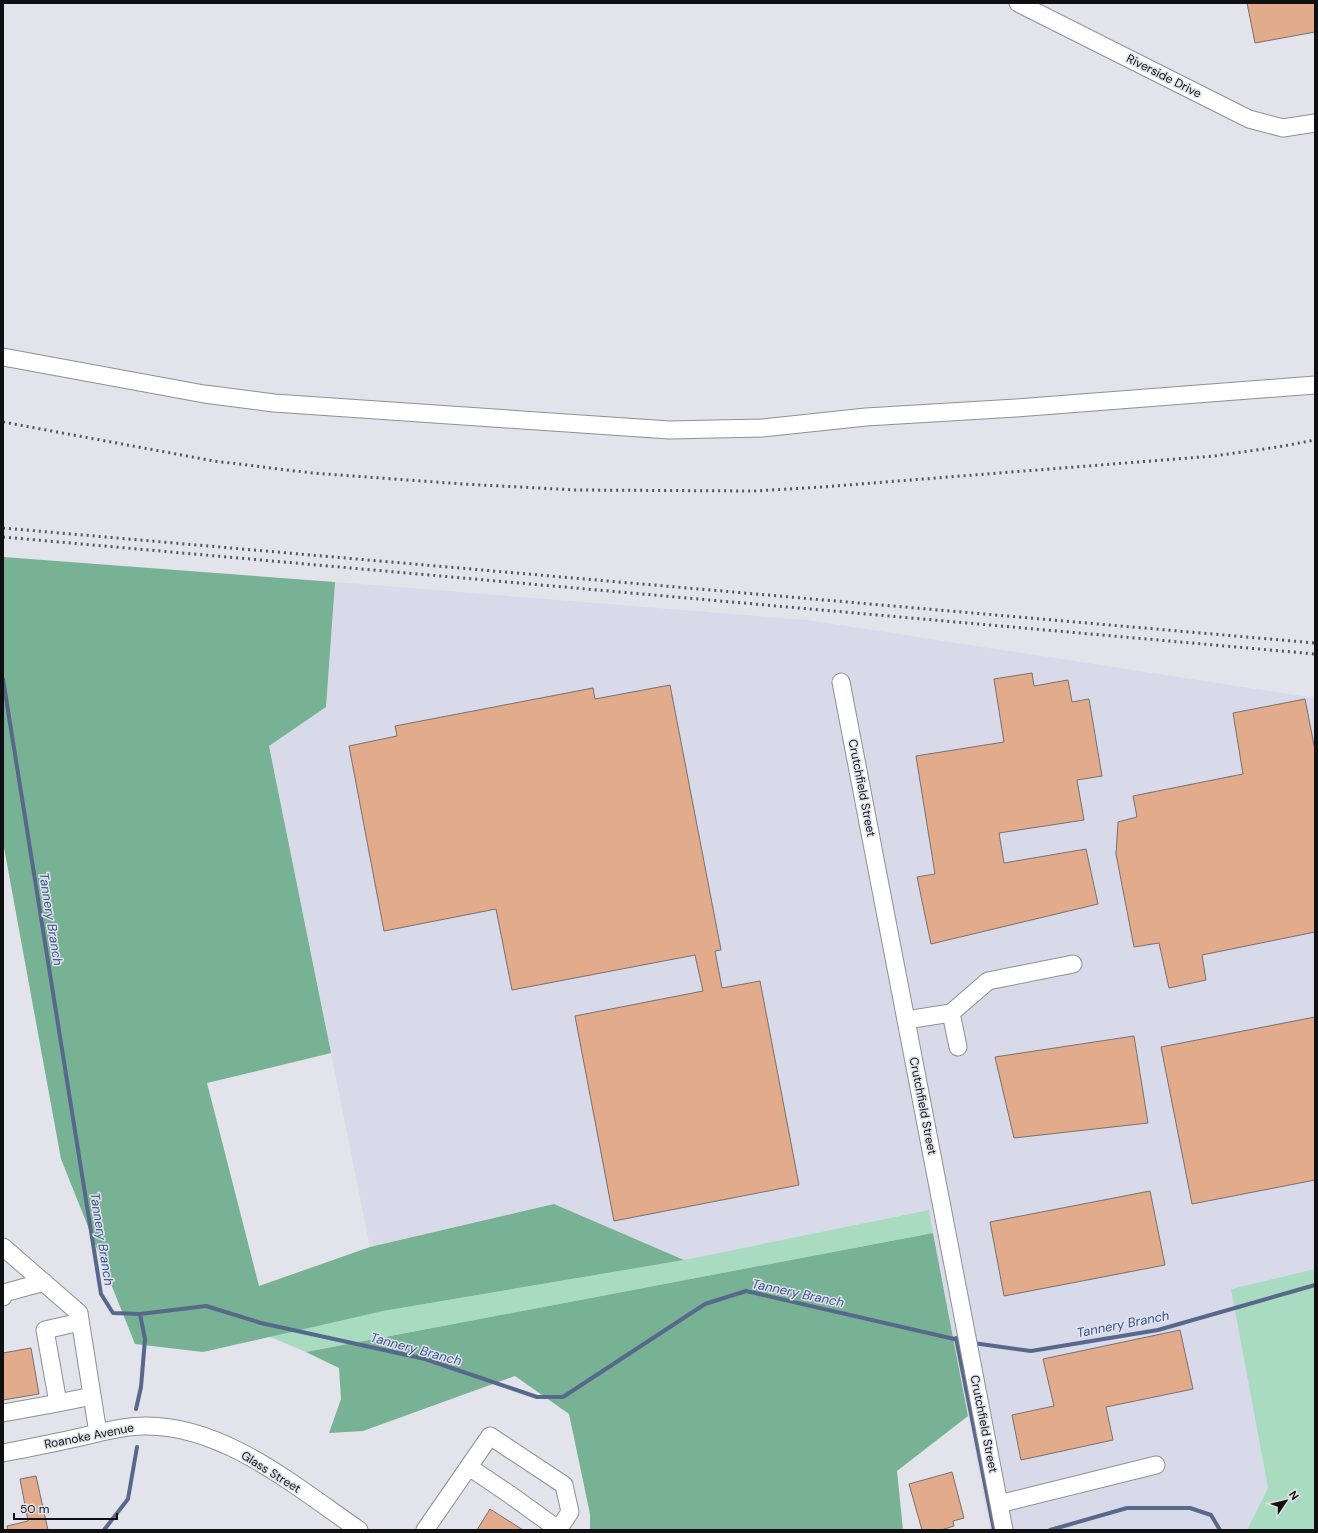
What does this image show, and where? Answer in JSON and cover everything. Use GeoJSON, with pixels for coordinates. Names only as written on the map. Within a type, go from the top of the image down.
{"type":"FeatureCollection","features":[{"type":"Feature","properties":{"kind":"street","name":"Riverside Drive"},"geometry":{"type":"LineString","coordinates":[[1018,3],[1249,119],[1283,128],[1315,122]]}},
{"type":"Feature","properties":{"kind":"street"},"geometry":{"type":"LineString","coordinates":[[3,357],[204,394],[274,403],[669,430],[762,428],[866,417],[1016,408],[1315,385]]}},
{"type":"Feature","properties":{"kind":"street","name":"Crutchfield Street"},"geometry":{"type":"LineString","coordinates":[[841,682],[1004,1529]]}},
{"type":"Feature","properties":{"kind":"street"},"geometry":{"type":"LineString","coordinates":[[906,1020],[951,1013],[988,981],[1073,964]]}},
{"type":"Feature","properties":{"kind":"street"},"geometry":{"type":"LineString","coordinates":[[951,1013],[958,1047]]}},
{"type":"Feature","properties":{"kind":"street"},"geometry":{"type":"LineString","coordinates":[[3,1247],[79,1313],[98,1433]]}},
{"type":"Feature","properties":{"kind":"street"},"geometry":{"type":"LineString","coordinates":[[3,1297],[4,1293],[44,1282]]}},
{"type":"Feature","properties":{"kind":"street"},"geometry":{"type":"LineString","coordinates":[[58,1404],[45,1330],[80,1322]]}},
{"type":"Feature","properties":{"kind":"street"},"geometry":{"type":"LineString","coordinates":[[3,1414],[92,1396]]}},
{"type":"Feature","properties":{"kind":"street","name":"Roanoke Avenue"},"geometry":{"type":"LineString","coordinates":[[3,1453],[98,1433],[143,1426],[176,1428]]}},
{"type":"Feature","properties":{"kind":"street","name":"Glass Street"},"geometry":{"type":"LineString","coordinates":[[176,1428],[219,1442],[267,1467],[358,1530]]}},
{"type":"Feature","properties":{"kind":"street"},"geometry":{"type":"LineString","coordinates":[[432,1527],[469,1467],[490,1436],[564,1485],[570,1512],[558,1530],[469,1467]]}},
{"type":"Feature","properties":{"kind":"street"},"geometry":{"type":"LineString","coordinates":[[999,1504],[1156,1465]]}},
{"type":"Feature","properties":{"kind":"shaded area"},"geometry":{"type":"Polygon","coordinates":[[[335,582],[807,620],[1315,698],[1315,1269],[1232,1289],[1268,1488],[1247,1530],[990,1530],[929,1210],[684,1260],[554,1204],[370,1247],[269,745],[326,707],[335,582]]]}},
{"type":"Feature","properties":{"kind":"green space"},"geometry":{"type":"Polygon","coordinates":[[[3,557],[335,582],[326,707],[269,746],[331,1053],[207,1083],[259,1286],[370,1247],[554,1204],[684,1260],[383,1311],[203,1352],[135,1344],[61,1159],[3,842],[3,557]]]}},
{"type":"Feature","properties":{"kind":"green space"},"geometry":{"type":"Polygon","coordinates":[[[929,1210],[933,1233],[306,1352],[268,1336],[383,1311],[684,1260],[929,1210]]]}},
{"type":"Feature","properties":{"kind":"green space"},"geometry":{"type":"Polygon","coordinates":[[[933,1233],[968,1416],[897,1471],[903,1530],[590,1530],[590,1514],[569,1414],[515,1376],[363,1431],[329,1433],[341,1399],[339,1368],[306,1352],[933,1233]]]}},
{"type":"Feature","properties":{"kind":"green space"},"geometry":{"type":"Polygon","coordinates":[[[1315,1269],[1315,1530],[1247,1530],[1268,1488],[1231,1289],[1315,1269]]]}},
{"type":"Feature","properties":{"kind":"building"},"geometry":{"type":"Polygon","coordinates":[[[1247,3],[1315,3],[1315,32],[1255,43],[1247,3]]]}},
{"type":"Feature","properties":{"kind":"building"},"geometry":{"type":"Polygon","coordinates":[[[1032,673],[1034,686],[1068,680],[1072,702],[1089,699],[1102,776],[1077,780],[1084,820],[999,833],[1004,863],[1086,849],[1098,904],[931,944],[917,877],[935,874],[916,756],[1004,742],[994,679],[1032,673]]]}},
{"type":"Feature","properties":{"kind":"building"},"geometry":{"type":"Polygon","coordinates":[[[670,685],[721,950],[715,951],[722,988],[760,981],[799,1185],[614,1221],[575,1016],[703,991],[695,955],[512,990],[496,909],[384,931],[349,746],[397,736],[395,726],[593,688],[595,699],[670,685]]]}},
{"type":"Feature","properties":{"kind":"building"},"geometry":{"type":"Polygon","coordinates":[[[1305,699],[1315,750],[1315,932],[1202,955],[1206,980],[1169,988],[1159,943],[1134,947],[1116,854],[1118,822],[1137,817],[1133,796],[1243,774],[1233,713],[1305,699]]]}},
{"type":"Feature","properties":{"kind":"building"},"geometry":{"type":"Polygon","coordinates":[[[1315,1017],[1315,1180],[1192,1204],[1161,1047],[1315,1017]]]}},
{"type":"Feature","properties":{"kind":"building"},"geometry":{"type":"Polygon","coordinates":[[[1134,1036],[1148,1123],[1014,1138],[995,1057],[1134,1036]]]}},
{"type":"Feature","properties":{"kind":"building"},"geometry":{"type":"Polygon","coordinates":[[[1150,1191],[1165,1265],[1004,1296],[990,1222],[1150,1191]]]}},
{"type":"Feature","properties":{"kind":"building"},"geometry":{"type":"Polygon","coordinates":[[[1180,1330],[1193,1389],[1106,1407],[1113,1440],[1021,1460],[1012,1415],[1054,1406],[1043,1359],[1180,1330]]]}},
{"type":"Feature","properties":{"kind":"building"},"geometry":{"type":"Polygon","coordinates":[[[31,1348],[39,1394],[3,1400],[3,1353],[31,1348]]]}},
{"type":"Feature","properties":{"kind":"building"},"geometry":{"type":"Polygon","coordinates":[[[952,1472],[964,1518],[953,1521],[954,1526],[941,1530],[922,1530],[909,1484],[952,1472]]]}},
{"type":"Feature","properties":{"kind":"building"},"geometry":{"type":"Polygon","coordinates":[[[36,1476],[48,1530],[8,1530],[7,1526],[28,1521],[20,1479],[36,1476]]]}},
{"type":"Feature","properties":{"kind":"building"},"geometry":{"type":"Polygon","coordinates":[[[490,1509],[523,1530],[477,1530],[490,1509]]]}},
{"type":"Feature","properties":{"kind":"waterway","name":"Tannery Branch"},"geometry":{"type":"LineString","coordinates":[[3,679],[101,1294],[113,1313],[140,1314],[206,1306],[261,1323],[425,1359],[537,1397],[563,1397],[705,1304],[746,1291],[963,1341]]}},
{"type":"Feature","properties":{"kind":"waterway","name":"Tannery Branch"},"geometry":{"type":"LineString","coordinates":[[973,1343],[1031,1351],[1158,1330],[1315,1285]]}},
{"type":"Feature","properties":{"kind":"waterway"},"geometry":{"type":"LineString","coordinates":[[136,1409],[141,1387],[145,1339],[140,1314]]}},
{"type":"Feature","properties":{"kind":"waterway"},"geometry":{"type":"LineString","coordinates":[[956,1338],[994,1530]]}},
{"type":"Feature","properties":{"kind":"waterway"},"geometry":{"type":"LineString","coordinates":[[104,1530],[128,1499],[137,1447]]}},
{"type":"Feature","properties":{"kind":"waterway"},"geometry":{"type":"LineString","coordinates":[[1050,1530],[1127,1508],[1190,1508],[1211,1515],[1220,1530]]}},
{"type":"Feature","properties":{"kind":"railway"},"geometry":{"type":"LineString","coordinates":[[3,422],[214,461],[312,473],[463,484],[576,490],[754,491],[822,487],[1214,456],[1315,440]]}},
{"type":"Feature","properties":{"kind":"railway"},"geometry":{"type":"LineString","coordinates":[[3,528],[1315,643]]}},
{"type":"Feature","properties":{"kind":"railway"},"geometry":{"type":"LineString","coordinates":[[3,537],[1315,654]]}}]}
